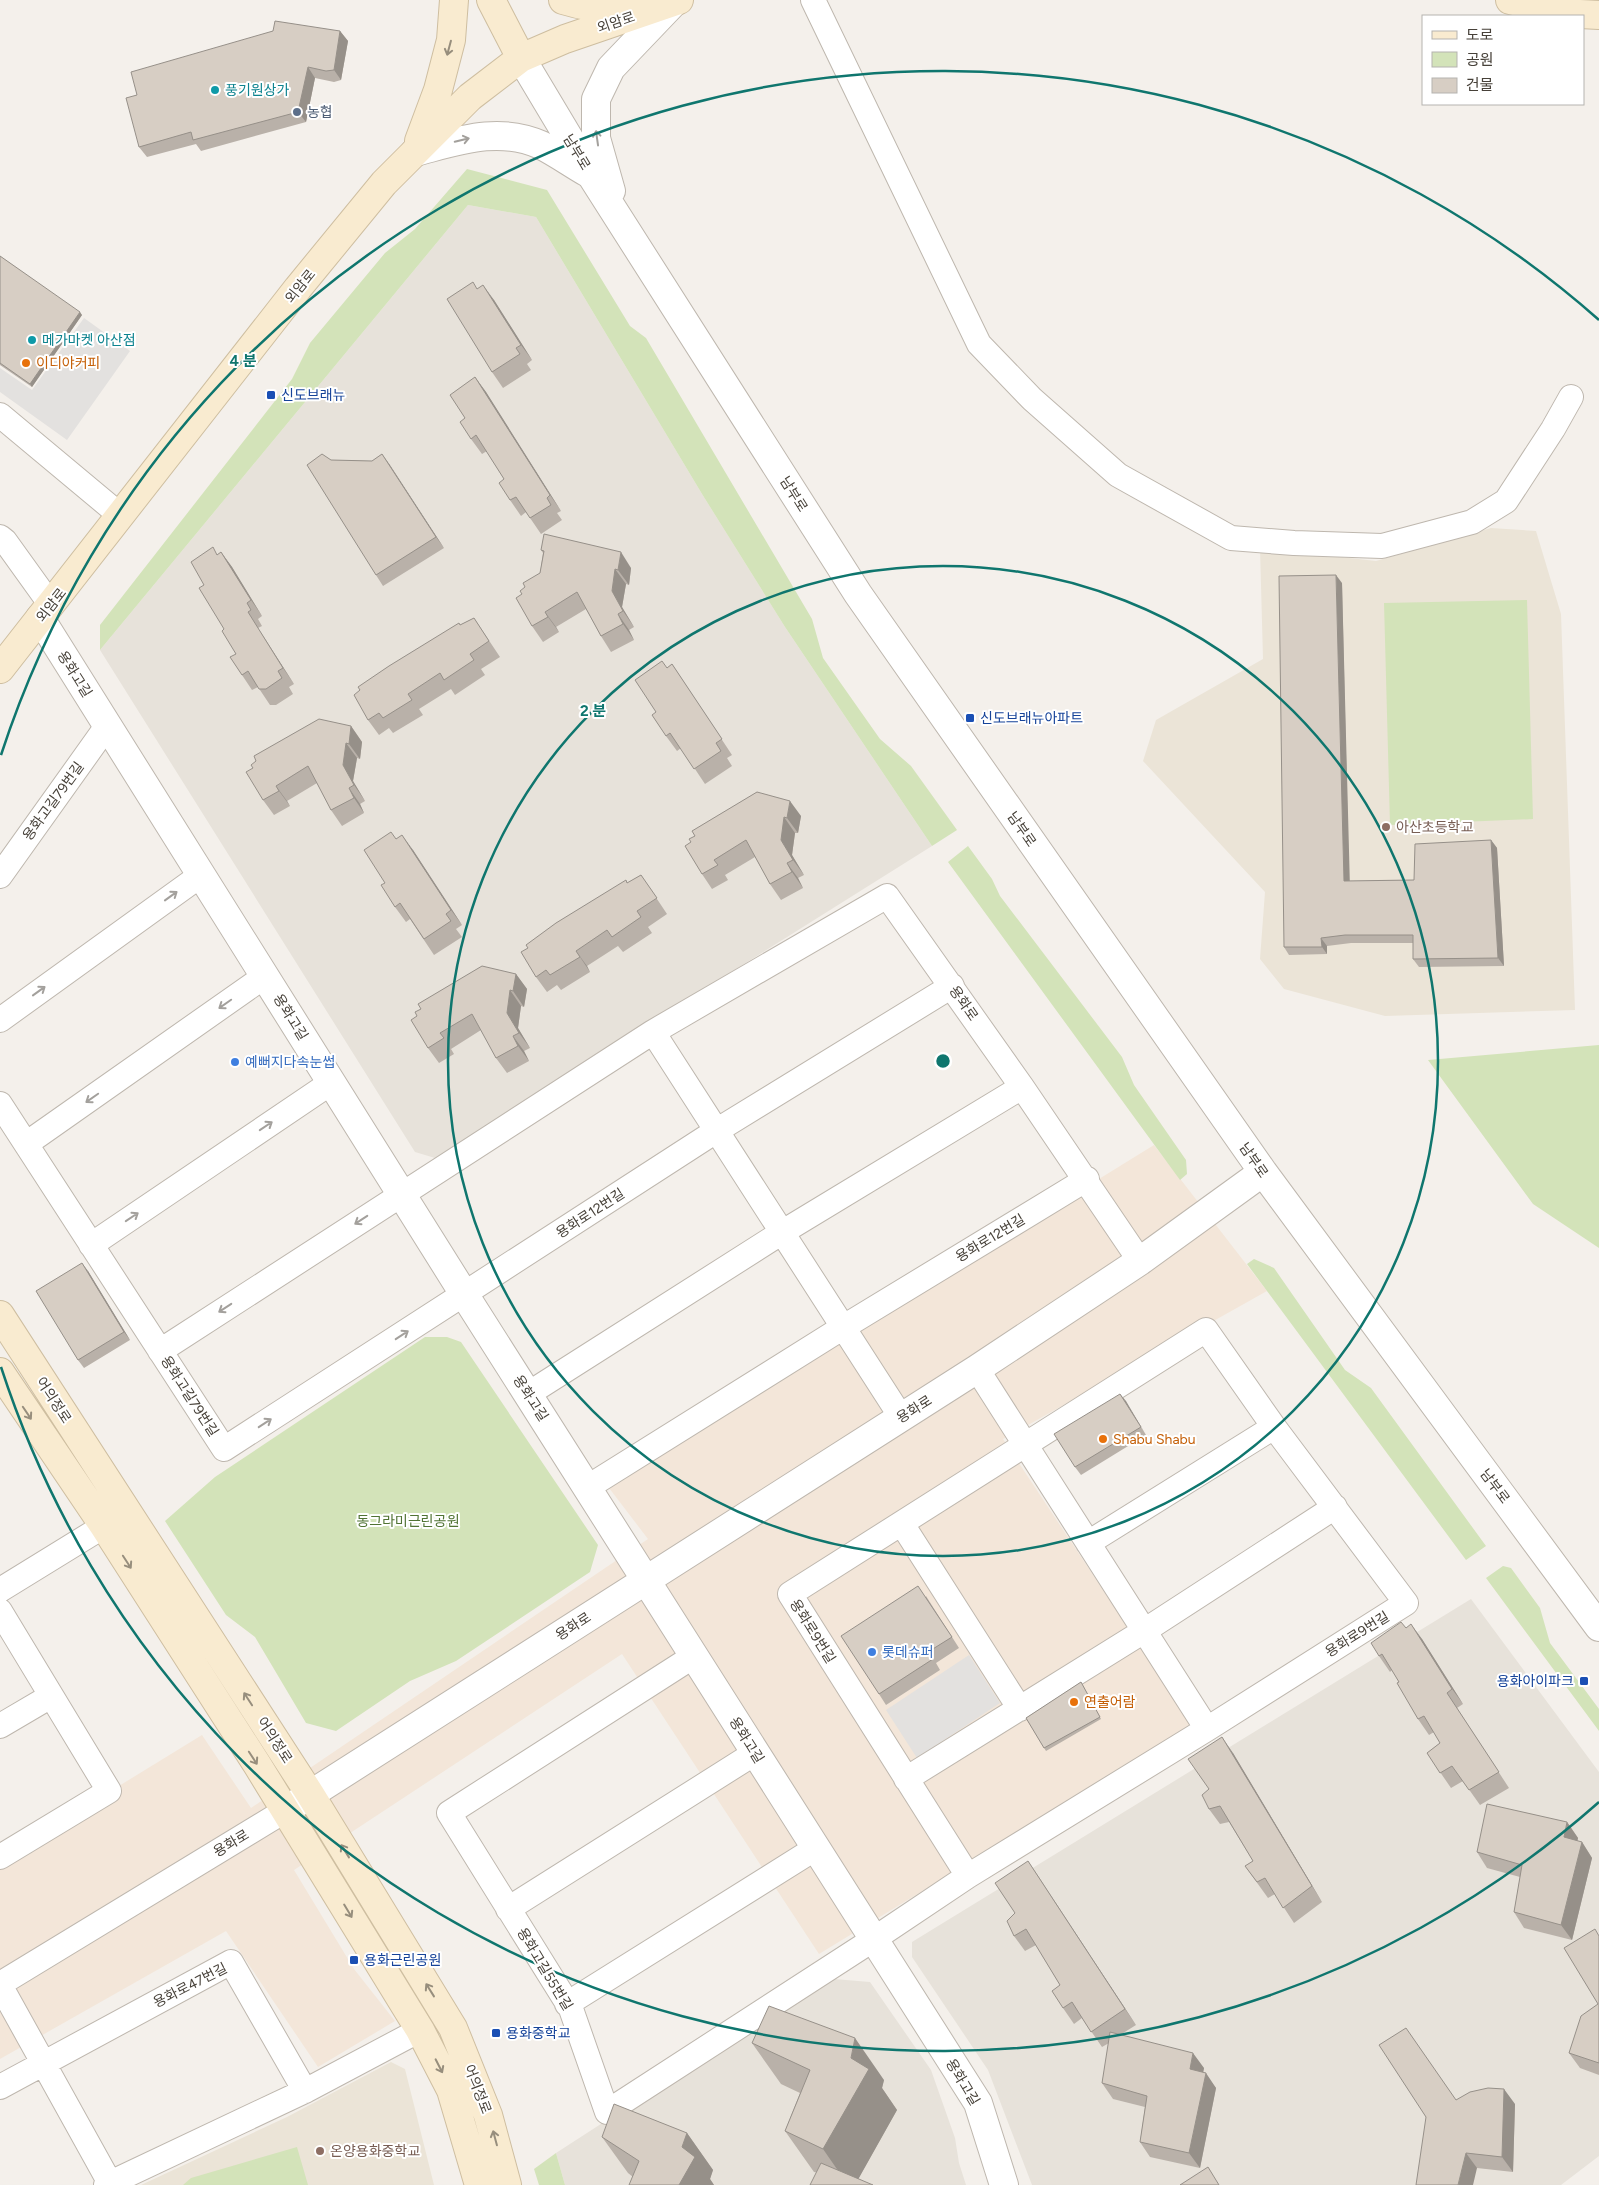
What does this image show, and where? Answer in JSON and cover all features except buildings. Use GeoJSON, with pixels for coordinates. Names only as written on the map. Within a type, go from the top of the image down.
{"type":"FeatureCollection","features":[{"type":"Feature","properties":{"kind":"main road"},"geometry":{"type":"LineString","coordinates":[[415,152],[438,90],[451,40],[454,0]]}},
{"type":"Feature","properties":{"kind":"main road","name":"남부로"},"geometry":{"type":"LineString","coordinates":[[491,0],[521,58]]}},
{"type":"Feature","properties":{"kind":"main road"},"geometry":{"type":"LineString","coordinates":[[563,0],[578,5],[622,10],[677,1]]}},
{"type":"Feature","properties":{"kind":"main road"},"geometry":{"type":"LineString","coordinates":[[1510,0],[1561,14],[1599,15]]}},
{"type":"Feature","properties":{"kind":"main road","name":"외암로"},"geometry":{"type":"LineString","coordinates":[[0,669],[298,288],[384,183],[470,97],[521,58],[565,39],[677,1]]}},
{"type":"Feature","properties":{"kind":"main road","name":"어의정로"},"geometry":{"type":"LineString","coordinates":[[0,1315],[310,1794],[453,2028],[488,2114],[508,2185]]}},
{"type":"Feature","properties":{"kind":"main road","name":"어의정로"},"geometry":{"type":"LineString","coordinates":[[0,1372],[104,1526],[286,1810],[420,2030],[451,2090],[479,2185]]}},
{"type":"Feature","properties":{"kind":"street"},"geometry":{"type":"LineString","coordinates":[[813,0],[979,344],[1032,399],[1118,475],[1231,538],[1294,544],[1382,546],[1472,522],[1506,501],[1571,397]]}},
{"type":"Feature","properties":{"kind":"street"},"geometry":{"type":"LineString","coordinates":[[619,218],[596,138],[596,99],[611,68],[677,1]]}},
{"type":"Feature","properties":{"kind":"street","name":"남부로"},"geometry":{"type":"LineString","coordinates":[[521,58],[591,175],[858,594],[1263,1172],[1599,1627]]}},
{"type":"Feature","properties":{"kind":"street"},"geometry":{"type":"LineString","coordinates":[[415,152],[479,136],[516,137],[541,146],[591,175]]}},
{"type":"Feature","properties":{"kind":"street"},"geometry":{"type":"LineString","coordinates":[[0,415],[121,516]]}},
{"type":"Feature","properties":{"kind":"street"},"geometry":{"type":"LineString","coordinates":[[0,537],[6,541],[46,612]]}},
{"type":"Feature","properties":{"kind":"street","name":"용화고길"},"geometry":{"type":"LineString","coordinates":[[46,612],[107,726],[464,1294],[978,2103],[1004,2185]]}},
{"type":"Feature","properties":{"kind":"street","name":"용화고길79번길"},"geometry":{"type":"LineString","coordinates":[[0,876],[107,726]]}},
{"type":"Feature","properties":{"kind":"street"},"geometry":{"type":"LineString","coordinates":[[0,1020],[201,875]]}},
{"type":"Feature","properties":{"kind":"street","name":"용화로"},"geometry":{"type":"LineString","coordinates":[[653,1032],[888,896],[1022,1086],[1140,1260]]}},
{"type":"Feature","properties":{"kind":"street"},"geometry":{"type":"LineString","coordinates":[[26,1144],[265,976]]}},
{"type":"Feature","properties":{"kind":"street","name":"용화로12번길"},"geometry":{"type":"LineString","coordinates":[[464,1294],[716,1131],[952,986]]}},
{"type":"Feature","properties":{"kind":"street"},"geometry":{"type":"LineString","coordinates":[[160,1350],[653,1032],[900,1417]]}},
{"type":"Feature","properties":{"kind":"street"},"geometry":{"type":"LineString","coordinates":[[91,1245],[332,1082]]}},
{"type":"Feature","properties":{"kind":"street"},"geometry":{"type":"LineString","coordinates":[[528,1394],[781,1233],[1022,1086]]}},
{"type":"Feature","properties":{"kind":"street","name":"용화고길79번길"},"geometry":{"type":"LineString","coordinates":[[0,1104],[224,1449],[464,1294]]}},
{"type":"Feature","properties":{"kind":"street","name":"용화로"},"geometry":{"type":"LineString","coordinates":[[0,1984],[286,1810],[977,1369],[1140,1260],[1263,1172]]}},
{"type":"Feature","properties":{"kind":"street","name":"용화로12번길"},"geometry":{"type":"LineString","coordinates":[[588,1487],[842,1328],[1087,1180]]}},
{"type":"Feature","properties":{"kind":"street","name":"용화로9번길"},"geometry":{"type":"LineString","coordinates":[[874,1939],[968,1876],[1207,1729],[1406,1603],[1274,1427],[1206,1330],[790,1594],[968,1876]]}},
{"type":"Feature","properties":{"kind":"street"},"geometry":{"type":"LineString","coordinates":[[977,1369],[1207,1729]]}},
{"type":"Feature","properties":{"kind":"street"},"geometry":{"type":"LineString","coordinates":[[1088,1543],[1274,1427]]}},
{"type":"Feature","properties":{"kind":"street"},"geometry":{"type":"LineString","coordinates":[[906,1778],[1020,1709],[1335,1507]]}},
{"type":"Feature","properties":{"kind":"street"},"geometry":{"type":"LineString","coordinates":[[902,1524],[1020,1709]]}},
{"type":"Feature","properties":{"kind":"street"},"geometry":{"type":"LineString","coordinates":[[0,1590],[104,1526]]}},
{"type":"Feature","properties":{"kind":"street"},"geometry":{"type":"LineString","coordinates":[[0,1612],[109,1791],[0,1857]]}},
{"type":"Feature","properties":{"kind":"street","name":"용화고길55번길"},"geometry":{"type":"LineString","coordinates":[[694,1656],[449,1813],[571,2009],[607,2112],[874,1939]]}},
{"type":"Feature","properties":{"kind":"street"},"geometry":{"type":"LineString","coordinates":[[0,1726],[51,1696]]}},
{"type":"Feature","properties":{"kind":"street"},"geometry":{"type":"LineString","coordinates":[[508,1909],[755,1753]]}},
{"type":"Feature","properties":{"kind":"street"},"geometry":{"type":"LineString","coordinates":[[567,2004],[816,1848]]}},
{"type":"Feature","properties":{"kind":"street","name":"용화로47번길"},"geometry":{"type":"LineString","coordinates":[[0,2087],[231,1962],[305,2091]]}},
{"type":"Feature","properties":{"kind":"street"},"geometry":{"type":"LineString","coordinates":[[0,1984],[110,2184],[305,2091],[420,2030]]}},
{"type":"Feature","properties":{"kind":"shaded area"},"geometry":{"type":"Polygon","coordinates":[[[468,205],[536,217],[702,494],[785,627],[932,846],[435,1158],[415,1152],[100,650],[468,205]]]}},
{"type":"Feature","properties":{"kind":"shaded area"},"geometry":{"type":"Polygon","coordinates":[[[84,318],[130,351],[67,440],[0,392],[0,368],[32,390],[84,318]]]}},
{"type":"Feature","properties":{"kind":"shaded area","name":"아산초등학교"},"geometry":{"type":"Polygon","coordinates":[[[1491,528],[1536,531],[1561,614],[1575,1010],[1385,1016],[1284,989],[1260,959],[1265,892],[1143,761],[1156,720],[1263,659],[1260,548],[1376,561],[1491,528]]]}},
{"type":"Feature","properties":{"kind":"shaded area"},"geometry":{"type":"Polygon","coordinates":[[[1154,1145],[1267,1291],[1003,1439],[1193,1726],[819,1954],[622,1654],[294,1870],[354,1969],[395,2021],[318,2067],[226,1931],[0,2059],[0,1859],[202,1735],[251,1808],[648,1539],[606,1484],[1154,1145]]]}},
{"type":"Feature","properties":{"kind":"shaded area"},"geometry":{"type":"Polygon","coordinates":[[[1471,1599],[1599,1772],[1599,2156],[1561,2185],[1032,2185],[988,2070],[912,1957],[912,1942],[1471,1599]]]}},
{"type":"Feature","properties":{"kind":"shaded area"},"geometry":{"type":"Polygon","coordinates":[[[969,1655],[1000,1703],[917,1758],[886,1710],[969,1655]]]}},
{"type":"Feature","properties":{"kind":"shaded area"},"geometry":{"type":"Polygon","coordinates":[[[822,1978],[870,1982],[931,2070],[955,2138],[959,2163],[966,2185],[565,2185],[556,2153],[822,1978]]]}},
{"type":"Feature","properties":{"kind":"shaded area","name":"온양용화중학교"},"geometry":{"type":"Polygon","coordinates":[[[391,2062],[405,2069],[434,2185],[141,2185],[287,2117],[391,2062]]]}},
{"type":"Feature","properties":{"kind":"green space"},"geometry":{"type":"Polygon","coordinates":[[[467,169],[547,190],[630,326],[646,338],[812,619],[823,658],[880,739],[911,766],[957,830],[932,846],[785,627],[702,494],[536,217],[468,205],[100,650],[100,625],[292,379],[310,343],[385,253],[415,229],[467,169]]]}},
{"type":"Feature","properties":{"kind":"green space"},"geometry":{"type":"Polygon","coordinates":[[[1527,600],[1533,819],[1390,825],[1384,603],[1527,600]]]}},
{"type":"Feature","properties":{"kind":"green space"},"geometry":{"type":"Polygon","coordinates":[[[968,846],[992,879],[1000,896],[1122,1057],[1134,1085],[1186,1160],[1187,1174],[1180,1180],[948,862],[968,846]]]}},
{"type":"Feature","properties":{"kind":"green space"},"geometry":{"type":"Polygon","coordinates":[[[1599,1045],[1599,1248],[1533,1204],[1428,1060],[1599,1045]]]}},
{"type":"Feature","properties":{"kind":"green space"},"geometry":{"type":"Polygon","coordinates":[[[1254,1259],[1274,1268],[1345,1370],[1371,1388],[1486,1546],[1466,1560],[1247,1264],[1254,1259]]]}},
{"type":"Feature","properties":{"kind":"green space","name":"동그라미근린공원"},"geometry":{"type":"Polygon","coordinates":[[[425,1337],[447,1337],[461,1342],[598,1545],[590,1572],[456,1661],[410,1681],[336,1731],[306,1723],[255,1637],[226,1615],[165,1521],[215,1477],[425,1337]]]}},
{"type":"Feature","properties":{"kind":"green space"},"geometry":{"type":"Polygon","coordinates":[[[1503,1566],[1511,1568],[1540,1608],[1550,1643],[1599,1709],[1599,1731],[1486,1578],[1503,1566]]]}},
{"type":"Feature","properties":{"kind":"green space"},"geometry":{"type":"Polygon","coordinates":[[[297,2147],[308,2185],[183,2185],[191,2178],[297,2147]]]}},
{"type":"Feature","properties":{"kind":"green space"},"geometry":{"type":"Polygon","coordinates":[[[556,2153],[565,2185],[539,2185],[534,2169],[556,2153]]]}},
{"type":"Feature","properties":{"kind":"place","name":"풍기원상가"},"geometry":{"type":"Point","coordinates":[215,90]}},
{"type":"Feature","properties":{"kind":"place","name":"농협"},"geometry":{"type":"Point","coordinates":[297,112]}},
{"type":"Feature","properties":{"kind":"place","name":"메가마켓 아산점"},"geometry":{"type":"Point","coordinates":[32,340]}},
{"type":"Feature","properties":{"kind":"place","name":"이디야커피"},"geometry":{"type":"Point","coordinates":[26,363]}},
{"type":"Feature","properties":{"kind":"place","name":"신도브래뉴"},"geometry":{"type":"Point","coordinates":[271,395]}},
{"type":"Feature","properties":{"kind":"place","name":"신도브래뉴아파트"},"geometry":{"type":"Point","coordinates":[970,718]}},
{"type":"Feature","properties":{"kind":"place","name":"아산초등학교"},"geometry":{"type":"Point","coordinates":[1386,827]}},
{"type":"Feature","properties":{"kind":"place","name":"예뻐지다속눈썹"},"geometry":{"type":"Point","coordinates":[235,1062]}},
{"type":"Feature","properties":{"kind":"place","name":"Shabu Shabu"},"geometry":{"type":"Point","coordinates":[1103,1439]}},
{"type":"Feature","properties":{"kind":"place","name":"롯데슈퍼"},"geometry":{"type":"Point","coordinates":[872,1652]}},
{"type":"Feature","properties":{"kind":"place","name":"용화아이파크"},"geometry":{"type":"Point","coordinates":[1584,1681]}},
{"type":"Feature","properties":{"kind":"place","name":"연출어람"},"geometry":{"type":"Point","coordinates":[1074,1702]}},
{"type":"Feature","properties":{"kind":"place","name":"용화근린공원"},"geometry":{"type":"Point","coordinates":[354,1960]}},
{"type":"Feature","properties":{"kind":"place","name":"용화중학교"},"geometry":{"type":"Point","coordinates":[496,2033]}},
{"type":"Feature","properties":{"kind":"place","name":"온양용화중학교"},"geometry":{"type":"Point","coordinates":[320,2151]}}]}
